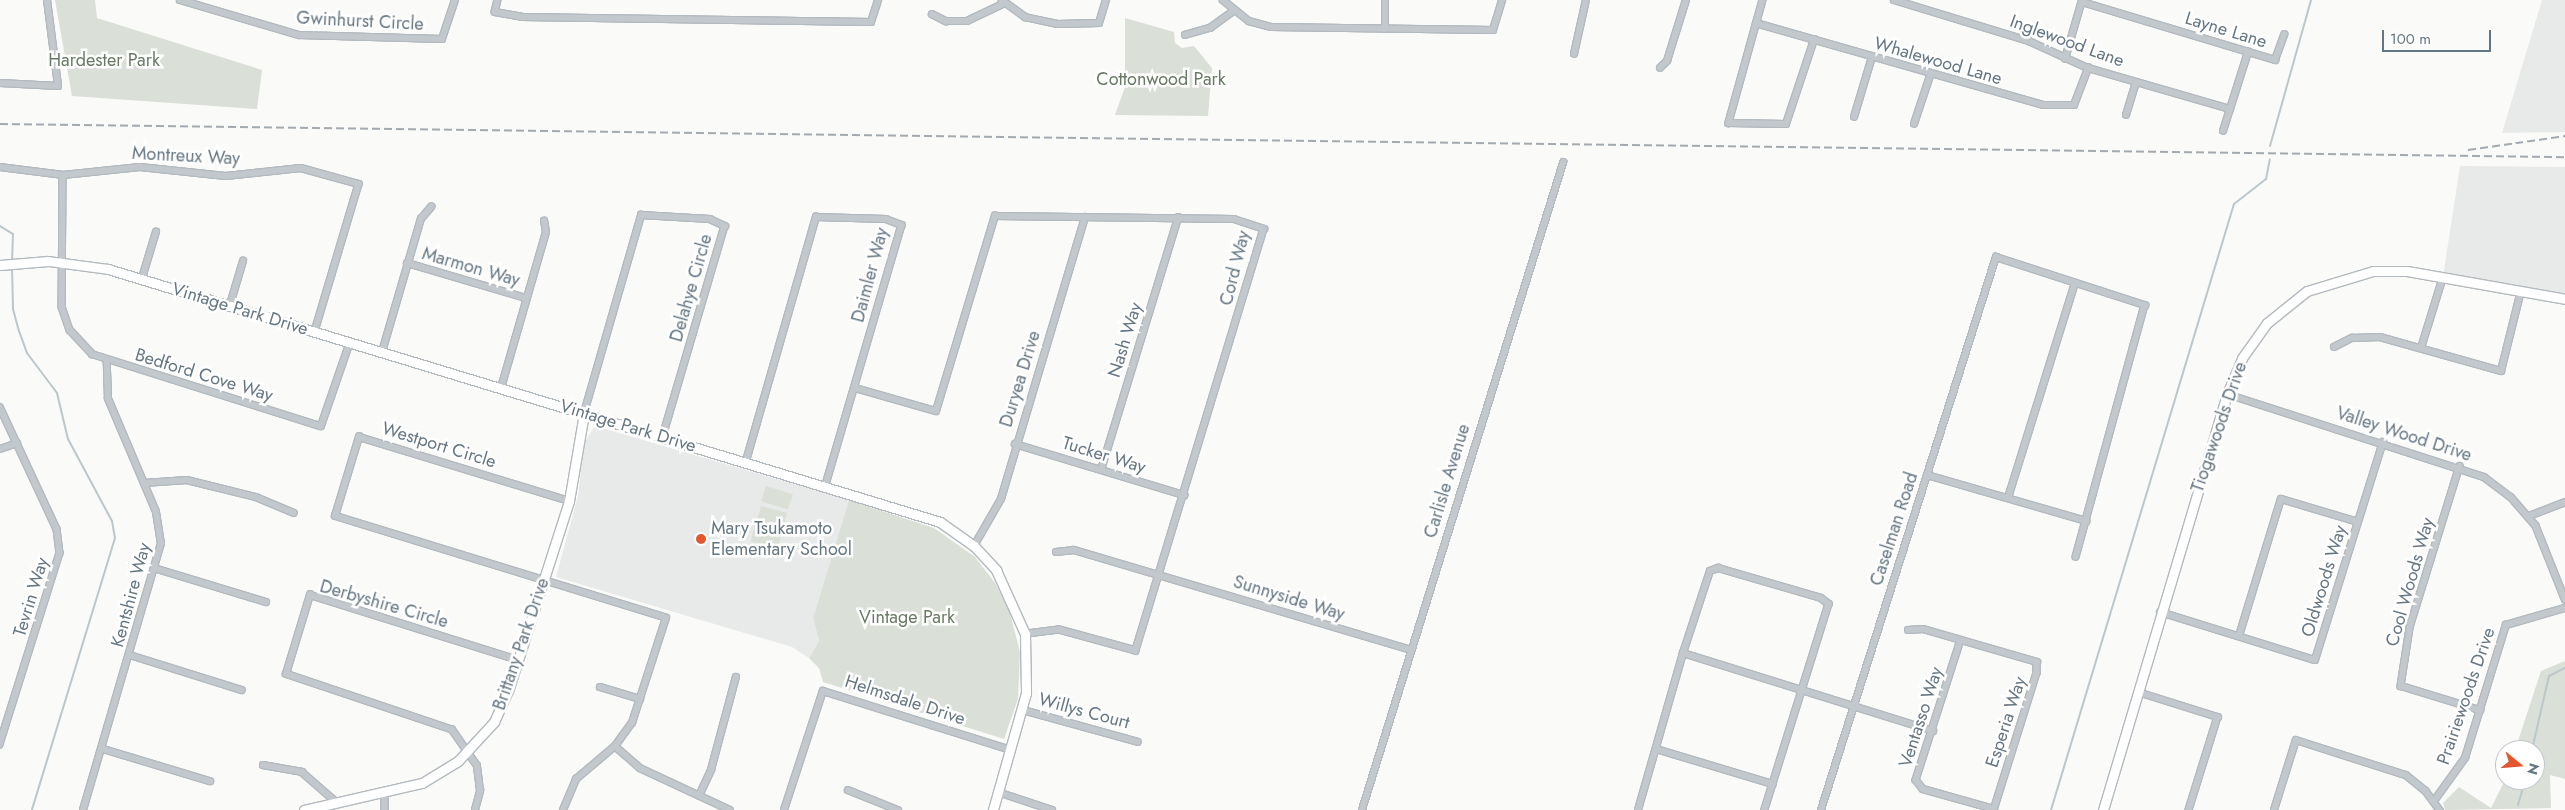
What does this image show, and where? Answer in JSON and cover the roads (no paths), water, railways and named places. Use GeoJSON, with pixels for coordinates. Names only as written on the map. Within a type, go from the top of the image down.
{"type":"FeatureCollection","features":[{"type":"Feature","properties":{"kind":"street"},"geometry":{"type":"LineString","coordinates":[[0,83],[58,86],[47,0]]}},
{"type":"Feature","properties":{"kind":"street","name":"Gwinhurst Circle"},"geometry":{"type":"LineString","coordinates":[[180,0],[299,35],[432,39],[442,39],[455,0]]}},
{"type":"Feature","properties":{"kind":"street"},"geometry":{"type":"LineString","coordinates":[[498,0],[494,12],[522,17],[871,22],[878,0]]}},
{"type":"Feature","properties":{"kind":"street"},"geometry":{"type":"LineString","coordinates":[[932,14],[946,21],[967,21],[1003,2],[1041,22],[1099,24],[1106,0]]}},
{"type":"Feature","properties":{"kind":"street"},"geometry":{"type":"LineString","coordinates":[[1223,0],[1233,11],[1271,27],[1493,30],[1502,0]]}},
{"type":"Feature","properties":{"kind":"street"},"geometry":{"type":"LineString","coordinates":[[1385,0],[1385,29]]}},
{"type":"Feature","properties":{"kind":"street"},"geometry":{"type":"LineString","coordinates":[[1574,54],[1586,0]]}},
{"type":"Feature","properties":{"kind":"street"},"geometry":{"type":"LineString","coordinates":[[1660,68],[1667,62],[1686,0]]}},
{"type":"Feature","properties":{"kind":"street"},"geometry":{"type":"LineString","coordinates":[[1762,0],[1727,119],[1734,126],[1788,122],[1814,40]]}},
{"type":"Feature","properties":{"kind":"street","name":"Inglewood Lane"},"geometry":{"type":"LineString","coordinates":[[1894,0],[2029,41],[2088,68],[2230,109]]}},
{"type":"Feature","properties":{"kind":"street"},"geometry":{"type":"LineString","coordinates":[[2065,59],[2082,1]]}},
{"type":"Feature","properties":{"kind":"street","name":"Layne Lane"},"geometry":{"type":"LineString","coordinates":[[2082,1],[2276,60],[2284,35]]}},
{"type":"Feature","properties":{"kind":"street"},"geometry":{"type":"LineString","coordinates":[[1185,35],[1210,28],[1233,11]]}},
{"type":"Feature","properties":{"kind":"street","name":"Whalewood Lane"},"geometry":{"type":"LineString","coordinates":[[1756,23],[1930,76],[2066,108],[2077,102],[2088,68]]}},
{"type":"Feature","properties":{"kind":"street"},"geometry":{"type":"LineString","coordinates":[[2223,131],[2248,52]]}},
{"type":"Feature","properties":{"kind":"street"},"geometry":{"type":"LineString","coordinates":[[1854,117],[1872,57]]}},
{"type":"Feature","properties":{"kind":"street"},"geometry":{"type":"LineString","coordinates":[[1914,124],[1930,76]]}},
{"type":"Feature","properties":{"kind":"street"},"geometry":{"type":"LineString","coordinates":[[2126,116],[2136,82]]}},
{"type":"Feature","properties":{"kind":"street","name":"Carlisle Avenue"},"geometry":{"type":"LineString","coordinates":[[1362,810],[1563,162]]}},
{"type":"Feature","properties":{"kind":"street"},"geometry":{"type":"LineString","coordinates":[[0,167],[63,175]]}},
{"type":"Feature","properties":{"kind":"street","name":"Montreux Way"},"geometry":{"type":"LineString","coordinates":[[63,175],[140,167],[226,176],[301,168],[359,184],[315,332]]}},
{"type":"Feature","properties":{"kind":"street","name":"Bedford Cove Way"},"geometry":{"type":"LineString","coordinates":[[63,175],[66,262],[61,298],[66,323],[80,344],[107,361],[321,426],[350,342]]}},
{"type":"Feature","properties":{"kind":"street"},"geometry":{"type":"LineString","coordinates":[[407,263],[421,219],[431,207]]}},
{"type":"Feature","properties":{"kind":"street","name":"Delahye Circle"},"geometry":{"type":"LineString","coordinates":[[584,413],[641,215],[710,219],[725,226],[663,437]]}},
{"type":"Feature","properties":{"kind":"street","name":"Cord Way"},"geometry":{"type":"LineString","coordinates":[[855,388],[936,411],[996,216],[1234,219],[1264,229],[1136,651],[1059,630],[1025,634]]}},
{"type":"Feature","properties":{"kind":"street","name":"Duryea Drive"},"geometry":{"type":"LineString","coordinates":[[974,546],[998,509],[1015,444],[1086,217]]}},
{"type":"Feature","properties":{"kind":"street","name":"Daimler Way"},"geometry":{"type":"LineString","coordinates":[[746,461],[816,218],[878,218],[902,225],[826,485]]}},
{"type":"Feature","properties":{"kind":"street","name":"Nash Way"},"geometry":{"type":"LineString","coordinates":[[1101,470],[1178,218]]}},
{"type":"Feature","properties":{"kind":"street"},"geometry":{"type":"LineString","coordinates":[[526,298],[546,232],[544,221]]}},
{"type":"Feature","properties":{"kind":"street"},"geometry":{"type":"LineString","coordinates":[[142,278],[156,232]]}},
{"type":"Feature","properties":{"kind":"street","name":"Caselman Road"},"geometry":{"type":"LineString","coordinates":[[1821,810],[1996,257],[2075,282]]}},
{"type":"Feature","properties":{"kind":"street"},"geometry":{"type":"LineString","coordinates":[[229,308],[243,261]]}},
{"type":"Feature","properties":{"kind":"street","name":"Vintage Park Drive"},"geometry":{"type":"LineString","coordinates":[[4,264],[66,262],[142,278],[229,308],[350,342],[924,515],[974,546],[1005,585],[1025,634],[1028,676],[1023,710],[993,810]]}},
{"type":"Feature","properties":{"kind":"street","name":"Marmon Way"},"geometry":{"type":"LineString","coordinates":[[382,352],[407,263],[526,298],[501,388]]}},
{"type":"Feature","properties":{"kind":"street","name":"Tiogawoods Drive"},"geometry":{"type":"LineString","coordinates":[[2103,810],[2160,612],[2227,394],[2242,358],[2261,329],[2307,291],[2339,277],[2373,271],[2443,277],[2565,299]]}},
{"type":"Feature","properties":{"kind":"street"},"geometry":{"type":"LineString","coordinates":[[2421,348],[2443,277]]}},
{"type":"Feature","properties":{"kind":"street"},"geometry":{"type":"LineString","coordinates":[[2008,498],[2075,282],[2146,305],[2076,557]]}},
{"type":"Feature","properties":{"kind":"street"},"geometry":{"type":"LineString","coordinates":[[2334,347],[2372,336],[2501,371],[2521,291]]}},
{"type":"Feature","properties":{"kind":"street","name":"Kentshire Way"},"geometry":{"type":"LineString","coordinates":[[83,810],[157,569],[160,528],[144,483],[108,399],[107,361]]}},
{"type":"Feature","properties":{"kind":"street","name":"Valley Wood Drive"},"geometry":{"type":"LineString","coordinates":[[2227,394],[2460,466],[2498,486],[2529,516],[2548,548],[2565,599]]}},
{"type":"Feature","properties":{"kind":"street","name":"Tevrin Way"},"geometry":{"type":"LineString","coordinates":[[0,406],[57,529],[60,553],[0,745]]}},
{"type":"Feature","properties":{"kind":"street","name":"Brittany Park Drive"},"geometry":{"type":"LineString","coordinates":[[304,810],[334,800],[385,794],[437,776],[470,751],[502,707],[519,660],[569,501],[584,413]]}},
{"type":"Feature","properties":{"kind":"street","name":"Westport Circle"},"geometry":{"type":"LineString","coordinates":[[544,580],[335,516],[359,437],[569,501]]}},
{"type":"Feature","properties":{"kind":"street","name":"Oldwoods Way"},"geometry":{"type":"LineString","coordinates":[[2160,612],[2315,660],[2383,442]]}},
{"type":"Feature","properties":{"kind":"street"},"geometry":{"type":"LineString","coordinates":[[0,449],[17,444]]}},
{"type":"Feature","properties":{"kind":"street","name":"Tucker Way"},"geometry":{"type":"LineString","coordinates":[[1015,444],[1184,495]]}},
{"type":"Feature","properties":{"kind":"street","name":"Cool Woods Way"},"geometry":{"type":"LineString","coordinates":[[2460,466],[2410,628],[2401,686],[2480,710]]}},
{"type":"Feature","properties":{"kind":"street"},"geometry":{"type":"LineString","coordinates":[[1927,475],[2086,521]]}},
{"type":"Feature","properties":{"kind":"street"},"geometry":{"type":"LineString","coordinates":[[144,483],[187,480],[256,497],[294,513]]}},
{"type":"Feature","properties":{"kind":"street"},"geometry":{"type":"LineString","coordinates":[[2239,636],[2281,499],[2358,522]]}},
{"type":"Feature","properties":{"kind":"street"},"geometry":{"type":"LineString","coordinates":[[2529,516],[2565,502]]}},
{"type":"Feature","properties":{"kind":"street","name":"Sunnyside Way"},"geometry":{"type":"LineString","coordinates":[[1056,552],[1074,550],[1411,650]]}},
{"type":"Feature","properties":{"kind":"street"},"geometry":{"type":"LineString","coordinates":[[1638,810],[1683,653],[1710,571],[1718,568],[1821,598],[1829,608],[1801,688],[1765,810]]}},
{"type":"Feature","properties":{"kind":"street"},"geometry":{"type":"LineString","coordinates":[[157,569],[266,602]]}},
{"type":"Feature","properties":{"kind":"street"},"geometry":{"type":"LineString","coordinates":[[544,580],[666,618],[632,723],[615,746],[576,779],[563,810]]}},
{"type":"Feature","properties":{"kind":"street","name":"Derbyshire Circle"},"geometry":{"type":"LineString","coordinates":[[470,751],[438,722],[286,674],[310,595],[519,660]]}},
{"type":"Feature","properties":{"kind":"street","name":"Prairiewoods Drive"},"geometry":{"type":"LineString","coordinates":[[2434,801],[2461,766],[2506,625],[2565,608]]}},
{"type":"Feature","properties":{"kind":"street"},"geometry":{"type":"LineString","coordinates":[[1908,630],[1923,629],[1961,640]]}},
{"type":"Feature","properties":{"kind":"street","name":"Ventasso Way"},"geometry":{"type":"LineString","coordinates":[[1961,640],[1918,785],[1994,810]]}},
{"type":"Feature","properties":{"kind":"street","name":"Esperia Way"},"geometry":{"type":"LineString","coordinates":[[1961,640],[2031,659],[2039,667],[1994,810]]}},
{"type":"Feature","properties":{"kind":"street"},"geometry":{"type":"LineString","coordinates":[[1683,653],[1801,688],[1852,708],[1933,732]]}},
{"type":"Feature","properties":{"kind":"street"},"geometry":{"type":"LineString","coordinates":[[130,656],[242,690]]}},
{"type":"Feature","properties":{"kind":"street"},"geometry":{"type":"LineString","coordinates":[[699,796],[711,770],[736,678]]}},
{"type":"Feature","properties":{"kind":"street"},"geometry":{"type":"LineString","coordinates":[[600,687],[640,700]]}},
{"type":"Feature","properties":{"kind":"street","name":"Helmsdale Drive"},"geometry":{"type":"LineString","coordinates":[[784,810],[823,691],[1011,750]]}},
{"type":"Feature","properties":{"kind":"street"},"geometry":{"type":"LineString","coordinates":[[2138,692],[2218,716],[2189,810]]}},
{"type":"Feature","properties":{"kind":"street","name":"Willys Court"},"geometry":{"type":"LineString","coordinates":[[1023,710],[1138,742]]}},
{"type":"Feature","properties":{"kind":"street"},"geometry":{"type":"LineString","coordinates":[[2274,810],[2296,740],[2398,772],[2434,801],[2440,810]]}},
{"type":"Feature","properties":{"kind":"street"},"geometry":{"type":"LineString","coordinates":[[615,746],[640,768],[730,810]]}},
{"type":"Feature","properties":{"kind":"street"},"geometry":{"type":"LineString","coordinates":[[103,749],[210,781]]}},
{"type":"Feature","properties":{"kind":"street"},"geometry":{"type":"LineString","coordinates":[[1656,749],[1772,784]]}},
{"type":"Feature","properties":{"kind":"street"},"geometry":{"type":"LineString","coordinates":[[470,751],[480,783],[475,810]]}},
{"type":"Feature","properties":{"kind":"street"},"geometry":{"type":"LineString","coordinates":[[263,765],[302,772],[334,800]]}},
{"type":"Feature","properties":{"kind":"street"},"geometry":{"type":"LineString","coordinates":[[848,790],[898,810]]}},
{"type":"Feature","properties":{"kind":"street"},"geometry":{"type":"LineString","coordinates":[[998,792],[1052,810]]}},
{"type":"Feature","properties":{"kind":"street"},"geometry":{"type":"LineString","coordinates":[[385,794],[385,810]]}},
{"type":"Feature","properties":{"kind":"waterway"},"geometry":{"type":"LineString","coordinates":[[2270,146],[2311,0]]}},
{"type":"Feature","properties":{"kind":"waterway"},"geometry":{"type":"LineString","coordinates":[[2051,810],[2234,204],[2266,179],[2270,159]]}},
{"type":"Feature","properties":{"kind":"waterway"},"geometry":{"type":"LineString","coordinates":[[0,226],[13,234],[12,260]]}},
{"type":"Feature","properties":{"kind":"waterway"},"geometry":{"type":"LineString","coordinates":[[12,267],[13,309],[27,353],[57,393],[68,439],[112,521],[115,538],[32,810]]}},
{"type":"Feature","properties":{"kind":"waterway"},"geometry":{"type":"LineString","coordinates":[[2534,740],[2549,676],[2565,668]]}},
{"type":"Feature","properties":{"kind":"waterway"},"geometry":{"type":"LineString","coordinates":[[2518,805],[2522,790]]}},
{"type":"Feature","properties":{"kind":"railway"},"geometry":{"type":"LineString","coordinates":[[0,124],[2565,157]]}},
{"type":"Feature","properties":{"kind":"railway"},"geometry":{"type":"LineString","coordinates":[[2468,150],[2565,136]]}},
{"type":"Feature","properties":{"kind":"place","name":"Mary Tsukamoto Elementary School"},"geometry":{"type":"Point","coordinates":[701,539]}},
{"type":"Feature","properties":{"kind":"park label","name":"Hardester Park"},"geometry":{"type":"Point","coordinates":[104,60]}},
{"type":"Feature","properties":{"kind":"park label","name":"Cottonwood Park"},"geometry":{"type":"Point","coordinates":[1161,79]}},
{"type":"Feature","properties":{"kind":"park label","name":"Vintage Park"},"geometry":{"type":"Point","coordinates":[907,617]}}]}
